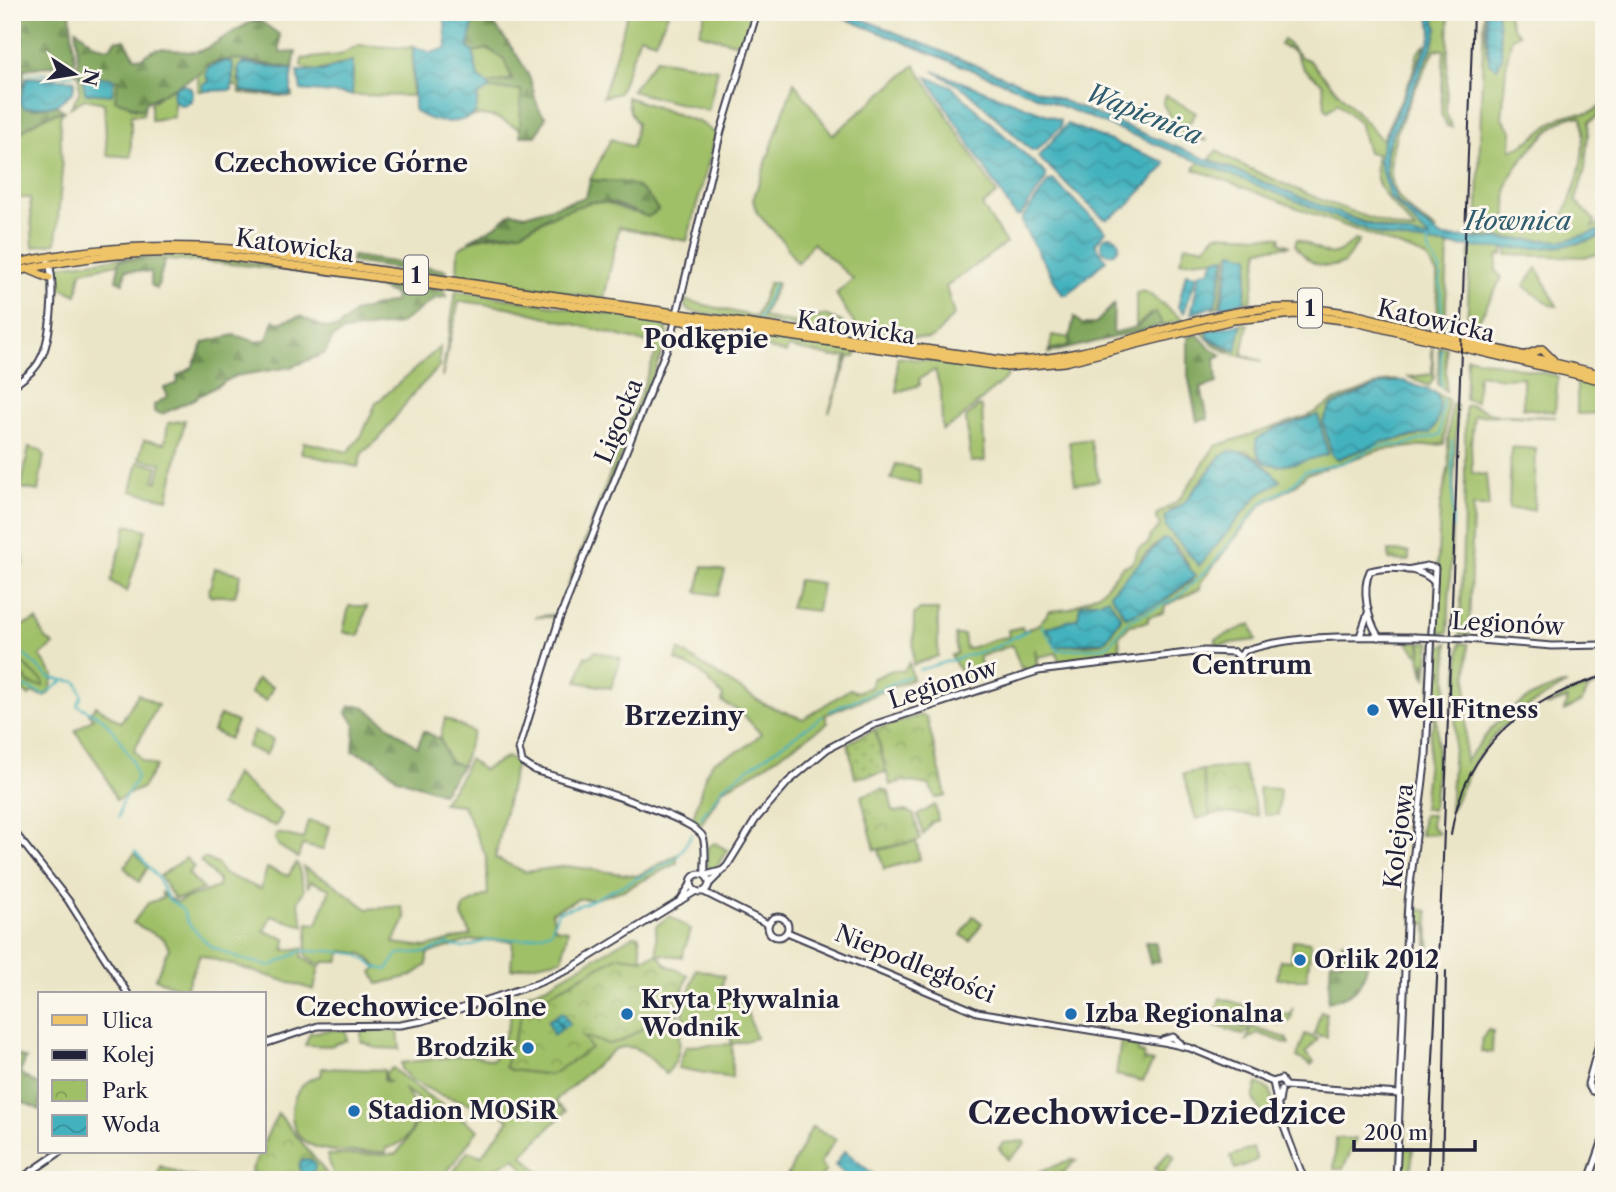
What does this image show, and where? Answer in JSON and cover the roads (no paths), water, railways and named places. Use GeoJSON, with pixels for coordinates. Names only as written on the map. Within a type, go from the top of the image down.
{"type":"FeatureCollection","features":[{"type":"Feature","properties":{"kind":"main road","name":"Katowicka"},"geometry":{"type":"LineString","coordinates":[[12,264],[127,246],[220,248],[676,317],[1011,364],[1065,362],[1233,320],[1295,314],[1351,321],[1604,381]]}},
{"type":"Feature","properties":{"kind":"main road","name":"Katowicka"},"geometry":{"type":"LineString","coordinates":[[12,272],[48,260]]}},
{"type":"Feature","properties":{"kind":"main road"},"geometry":{"type":"LineString","coordinates":[[26,269],[42,273],[49,278]]}},
{"type":"Feature","properties":{"kind":"main road","name":"Katowicka"},"geometry":{"type":"LineString","coordinates":[[1011,364],[1076,353],[1231,313],[1287,308],[1353,314],[1604,374]]}},
{"type":"Feature","properties":{"kind":"street","name":"Ligocka"},"geometry":{"type":"LineString","coordinates":[[703,875],[703,837],[681,821],[534,770],[519,756],[559,620],[676,317],[720,131],[757,12]]}},
{"type":"Feature","properties":{"kind":"street"},"geometry":{"type":"LineString","coordinates":[[48,260],[52,291]]}},
{"type":"Feature","properties":{"kind":"street"},"geometry":{"type":"LineString","coordinates":[[12,387],[41,359],[52,291],[52,272],[48,260]]}},
{"type":"Feature","properties":{"kind":"street"},"geometry":{"type":"LineString","coordinates":[[1407,570],[1427,566],[1435,570]]}},
{"type":"Feature","properties":{"kind":"street"},"geometry":{"type":"LineString","coordinates":[[1366,636],[1367,576],[1370,571],[1407,570],[1424,574],[1434,583]]}},
{"type":"Feature","properties":{"kind":"street"},"geometry":{"type":"LineString","coordinates":[[1424,574],[1435,570]]}},
{"type":"Feature","properties":{"kind":"street","name":"Kolejowa"},"geometry":{"type":"LineString","coordinates":[[1396,1180],[1408,900],[1426,756],[1435,570]]}},
{"type":"Feature","properties":{"kind":"street"},"geometry":{"type":"LineString","coordinates":[[1368,610],[1379,636]]}},
{"type":"Feature","properties":{"kind":"street"},"geometry":{"type":"LineString","coordinates":[[1366,636],[1373,627]]}},
{"type":"Feature","properties":{"kind":"street","name":"Legionów"},"geometry":{"type":"LineString","coordinates":[[708,887],[724,870],[756,819],[788,782],[817,756],[873,725],[1049,669],[1204,651],[1234,652],[1240,657],[1244,650],[1269,644],[1366,636],[1468,639],[1552,646],[1604,645]]}},
{"type":"Feature","properties":{"kind":"street"},"geometry":{"type":"LineString","coordinates":[[12,829],[68,900],[127,992]]}},
{"type":"Feature","properties":{"kind":"street"},"geometry":{"type":"LineString","coordinates":[[680,901],[691,884],[703,875],[724,870]]}},
{"type":"Feature","properties":{"kind":"street"},"geometry":{"type":"LineString","coordinates":[[703,875],[708,887],[724,903],[768,924]]}},
{"type":"Feature","properties":{"kind":"street"},"geometry":{"type":"LineString","coordinates":[[691,884],[696,891]]}},
{"type":"Feature","properties":{"kind":"street"},"geometry":{"type":"LineString","coordinates":[[266,1043],[318,1026],[413,1023],[536,984],[568,970],[696,891],[708,887]]}},
{"type":"Feature","properties":{"kind":"street"},"geometry":{"type":"LineString","coordinates":[[774,918],[782,918],[787,922],[787,932],[781,937],[774,936],[769,932],[768,924],[774,918]]}},
{"type":"Feature","properties":{"kind":"street","name":"Niepodległości"},"geometry":{"type":"LineString","coordinates":[[787,932],[977,1012],[1172,1042],[1273,1082],[1281,1079],[1280,1088]]}},
{"type":"Feature","properties":{"kind":"street"},"geometry":{"type":"LineString","coordinates":[[1604,1026],[1588,1087],[1604,1095]]}},
{"type":"Feature","properties":{"kind":"street"},"geometry":{"type":"LineString","coordinates":[[1273,1082],[1280,1088],[1399,1094]]}},
{"type":"Feature","properties":{"kind":"street"},"geometry":{"type":"LineString","coordinates":[[1280,1088],[1279,1108],[1304,1180]]}},
{"type":"Feature","properties":{"kind":"street"},"geometry":{"type":"LineString","coordinates":[[1589,1180],[1604,1136]]}},
{"type":"Feature","properties":{"kind":"street"},"geometry":{"type":"LineString","coordinates":[[19,1180],[57,1154]]}},
{"type":"Feature","properties":{"kind":"water"},"geometry":{"type":"Polygon","coordinates":[[[444,12],[475,12],[468,48],[473,52],[478,78],[488,84],[489,89],[478,95],[476,112],[454,122],[436,121],[414,110],[413,46],[431,53],[447,48],[444,12]]]}},
{"type":"Feature","properties":{"kind":"water"},"geometry":{"type":"Polygon","coordinates":[[[829,12],[845,12],[1356,220],[1386,230],[1430,239],[1389,196],[1379,163],[1382,144],[1430,40],[1432,31],[1428,12],[1433,12],[1437,28],[1434,42],[1386,149],[1386,176],[1398,203],[1441,237],[1564,241],[1604,229],[1604,235],[1555,246],[1494,248],[1431,243],[1380,235],[829,12]]]}},
{"type":"Feature","properties":{"kind":"water"},"geometry":{"type":"Polygon","coordinates":[[[1486,12],[1497,12],[1502,57],[1497,68],[1489,63],[1486,12]]]}},
{"type":"Feature","properties":{"kind":"water"},"geometry":{"type":"Polygon","coordinates":[[[227,61],[233,63],[232,90],[203,91],[202,85],[209,82],[205,74],[208,67],[227,61]]]}},
{"type":"Feature","properties":{"kind":"water"},"geometry":{"type":"Polygon","coordinates":[[[353,61],[352,95],[301,90],[297,71],[323,71],[353,61]]]}},
{"type":"Feature","properties":{"kind":"water"},"geometry":{"type":"Polygon","coordinates":[[[243,63],[293,70],[290,96],[242,91],[238,68],[243,63]]]}},
{"type":"Feature","properties":{"kind":"water"},"geometry":{"type":"Polygon","coordinates":[[[933,71],[1060,120],[1061,126],[1036,151],[1032,151],[966,90],[933,71]]]}},
{"type":"Feature","properties":{"kind":"water"},"geometry":{"type":"Polygon","coordinates":[[[88,75],[114,79],[112,95],[85,93],[83,81],[88,75]]]}},
{"type":"Feature","properties":{"kind":"water"},"geometry":{"type":"Polygon","coordinates":[[[27,77],[75,80],[73,92],[56,105],[24,108],[20,101],[27,77]]]}},
{"type":"Feature","properties":{"kind":"water"},"geometry":{"type":"Polygon","coordinates":[[[927,77],[951,86],[1046,174],[1046,179],[1021,215],[1016,216],[1012,211],[927,77]]]}},
{"type":"Feature","properties":{"kind":"water"},"geometry":{"type":"Polygon","coordinates":[[[179,85],[187,85],[193,95],[187,105],[179,105],[173,99],[173,91],[179,85]]]}},
{"type":"Feature","properties":{"kind":"water"},"geometry":{"type":"Polygon","coordinates":[[[1067,124],[1165,162],[1165,166],[1125,208],[1107,219],[1103,218],[1038,157],[1067,124]]]}},
{"type":"Feature","properties":{"kind":"water"},"geometry":{"type":"Polygon","coordinates":[[[1053,180],[1106,231],[1095,244],[1106,260],[1067,295],[1062,294],[1022,224],[1022,219],[1049,181],[1053,180]]]}},
{"type":"Feature","properties":{"kind":"water"},"geometry":{"type":"Polygon","coordinates":[[[1110,236],[1116,239],[1119,245],[1116,251],[1110,254],[1104,251],[1101,245],[1104,239],[1110,236]]]}},
{"type":"Feature","properties":{"kind":"water"},"geometry":{"type":"Polygon","coordinates":[[[1232,252],[1250,256],[1244,302],[1221,307],[1232,252]]]}},
{"type":"Feature","properties":{"kind":"water"},"geometry":{"type":"Polygon","coordinates":[[[1225,257],[1215,306],[1191,314],[1200,272],[1209,271],[1215,259],[1225,257]]]}},
{"type":"Feature","properties":{"kind":"water"},"geometry":{"type":"Polygon","coordinates":[[[1186,273],[1197,275],[1184,313],[1178,307],[1186,273]]]}},
{"type":"Feature","properties":{"kind":"water"},"geometry":{"type":"Polygon","coordinates":[[[1238,324],[1241,326],[1236,351],[1208,338],[1208,331],[1238,324]]]}},
{"type":"Feature","properties":{"kind":"water"},"geometry":{"type":"Polygon","coordinates":[[[1403,381],[1436,393],[1439,414],[1430,433],[1382,442],[1337,459],[1332,455],[1323,422],[1331,406],[1384,383],[1403,381]]]}},
{"type":"Feature","properties":{"kind":"water"},"geometry":{"type":"Polygon","coordinates":[[[1318,415],[1328,454],[1295,463],[1273,465],[1264,461],[1258,453],[1256,439],[1277,428],[1318,415]]]}},
{"type":"Feature","properties":{"kind":"water"},"geometry":{"type":"Polygon","coordinates":[[[1230,451],[1252,456],[1280,481],[1257,496],[1199,566],[1166,527],[1165,516],[1184,503],[1221,456],[1230,451]]]}},
{"type":"Feature","properties":{"kind":"water"},"geometry":{"type":"Polygon","coordinates":[[[1163,539],[1169,540],[1195,576],[1162,602],[1126,617],[1110,593],[1163,539]]]}},
{"type":"Feature","properties":{"kind":"water"},"geometry":{"type":"Polygon","coordinates":[[[1108,598],[1121,618],[1105,641],[1055,647],[1052,635],[1046,628],[1078,618],[1080,606],[1083,604],[1108,598]]]}},
{"type":"Feature","properties":{"kind":"water"},"geometry":{"type":"Polygon","coordinates":[[[562,1012],[570,1024],[563,1028],[555,1018],[562,1029],[553,1035],[548,1021],[562,1012]]]}},
{"type":"Feature","properties":{"kind":"water"},"geometry":{"type":"Polygon","coordinates":[[[845,1151],[874,1175],[871,1180],[851,1180],[835,1165],[845,1151]]]}},
{"type":"Feature","properties":{"kind":"water"},"geometry":{"type":"Polygon","coordinates":[[[304,1159],[310,1159],[315,1167],[313,1173],[304,1175],[299,1170],[299,1164],[304,1159]]]}},
{"type":"Feature","properties":{"kind":"waterway"},"geometry":{"type":"LineString","coordinates":[[28,73],[73,75]]}},
{"type":"Feature","properties":{"kind":"waterway"},"geometry":{"type":"LineString","coordinates":[[1428,243],[1430,254],[1440,269],[1442,329]]}},
{"type":"Feature","properties":{"kind":"waterway"},"geometry":{"type":"LineString","coordinates":[[759,319],[774,284]]}},
{"type":"Feature","properties":{"kind":"waterway"},"geometry":{"type":"LineString","coordinates":[[1441,349],[1441,387]]}},
{"type":"Feature","properties":{"kind":"waterway"},"geometry":{"type":"LineString","coordinates":[[1041,625],[1058,650],[1100,648],[1110,644],[1128,621],[1177,598],[1212,565],[1261,503],[1290,487],[1305,471],[1342,463],[1377,446],[1402,445],[1440,435],[1443,400]]}},
{"type":"Feature","properties":{"kind":"waterway"},"geometry":{"type":"LineString","coordinates":[[1452,441],[1453,527]]}},
{"type":"Feature","properties":{"kind":"waterway"},"geometry":{"type":"LineString","coordinates":[[14,628],[16,635]]}},
{"type":"Feature","properties":{"kind":"waterway"},"geometry":{"type":"LineString","coordinates":[[919,670],[996,647],[1028,630]]}},
{"type":"Feature","properties":{"kind":"waterway"},"geometry":{"type":"LineString","coordinates":[[12,632],[21,652],[50,678],[77,682],[82,696],[77,705],[102,718],[132,760],[137,778],[122,802],[119,817]]}},
{"type":"Feature","properties":{"kind":"waterway"},"geometry":{"type":"LineString","coordinates":[[830,711],[909,676]]}},
{"type":"Feature","properties":{"kind":"waterway"},"geometry":{"type":"LineString","coordinates":[[21,685],[44,695],[63,681]]}},
{"type":"Feature","properties":{"kind":"waterway"},"geometry":{"type":"LineString","coordinates":[[700,819],[725,785],[823,716]]}},
{"type":"Feature","properties":{"kind":"waterway"},"geometry":{"type":"LineString","coordinates":[[135,851],[158,878],[168,899],[182,909],[188,923],[210,946],[241,959],[271,966],[301,951],[357,954],[376,967],[387,970],[398,954],[428,952],[447,944],[463,948],[488,940],[525,939],[551,931],[558,912],[586,903],[672,861],[692,834]]}},
{"type":"Feature","properties":{"kind":"railway"},"geometry":{"type":"LineString","coordinates":[[1427,1180],[1443,858],[1473,12]]}},
{"type":"Feature","properties":{"kind":"railway"},"geometry":{"type":"LineString","coordinates":[[1451,835],[1458,804],[1469,776],[1502,731],[1548,699],[1604,676]]}},
{"type":"Feature","properties":{"kind":"railway"},"geometry":{"type":"LineString","coordinates":[[1442,1180],[1446,971]]}},
{"type":"Feature","properties":{"kind":"place","name":"Well Fitness"},"geometry":{"type":"Point","coordinates":[1373,710]}},
{"type":"Feature","properties":{"kind":"place","name":"Orlik 2012"},"geometry":{"type":"Point","coordinates":[1300,960]}},
{"type":"Feature","properties":{"kind":"place","name":"Kryta Pływalnia Wodnik"},"geometry":{"type":"Point","coordinates":[627,1014]}},
{"type":"Feature","properties":{"kind":"place","name":"Izba Regionalna"},"geometry":{"type":"Point","coordinates":[1071,1014]}},
{"type":"Feature","properties":{"kind":"place","name":"Brodzik"},"geometry":{"type":"Point","coordinates":[528,1048]}},
{"type":"Feature","properties":{"kind":"place","name":"Stadion MOSiR"},"geometry":{"type":"Point","coordinates":[354,1111]}},
{"type":"Feature","properties":{"kind":"district","name":"Czechowice Górne"},"geometry":{"type":"Point","coordinates":[341,163]}},
{"type":"Feature","properties":{"kind":"district","name":"Podkępie"},"geometry":{"type":"Point","coordinates":[706,339]}},
{"type":"Feature","properties":{"kind":"district","name":"Centrum"},"geometry":{"type":"Point","coordinates":[1252,665]}},
{"type":"Feature","properties":{"kind":"district","name":"Brzeziny"},"geometry":{"type":"Point","coordinates":[684,716]}},
{"type":"Feature","properties":{"kind":"district","name":"Czechowice Dolne"},"geometry":{"type":"Point","coordinates":[421,1007]}},
{"type":"Feature","properties":{"kind":"district","name":"Czechowice-Dziedzice"},"geometry":{"type":"Point","coordinates":[1157,1113]}},
{"type":"Feature","properties":{"kind":"water label","name":"Wapienica"},"geometry":{"type":"Point","coordinates":[1144,114]}},
{"type":"Feature","properties":{"kind":"water label","name":"Iłownica"},"geometry":{"type":"Point","coordinates":[1518,221]}}]}
